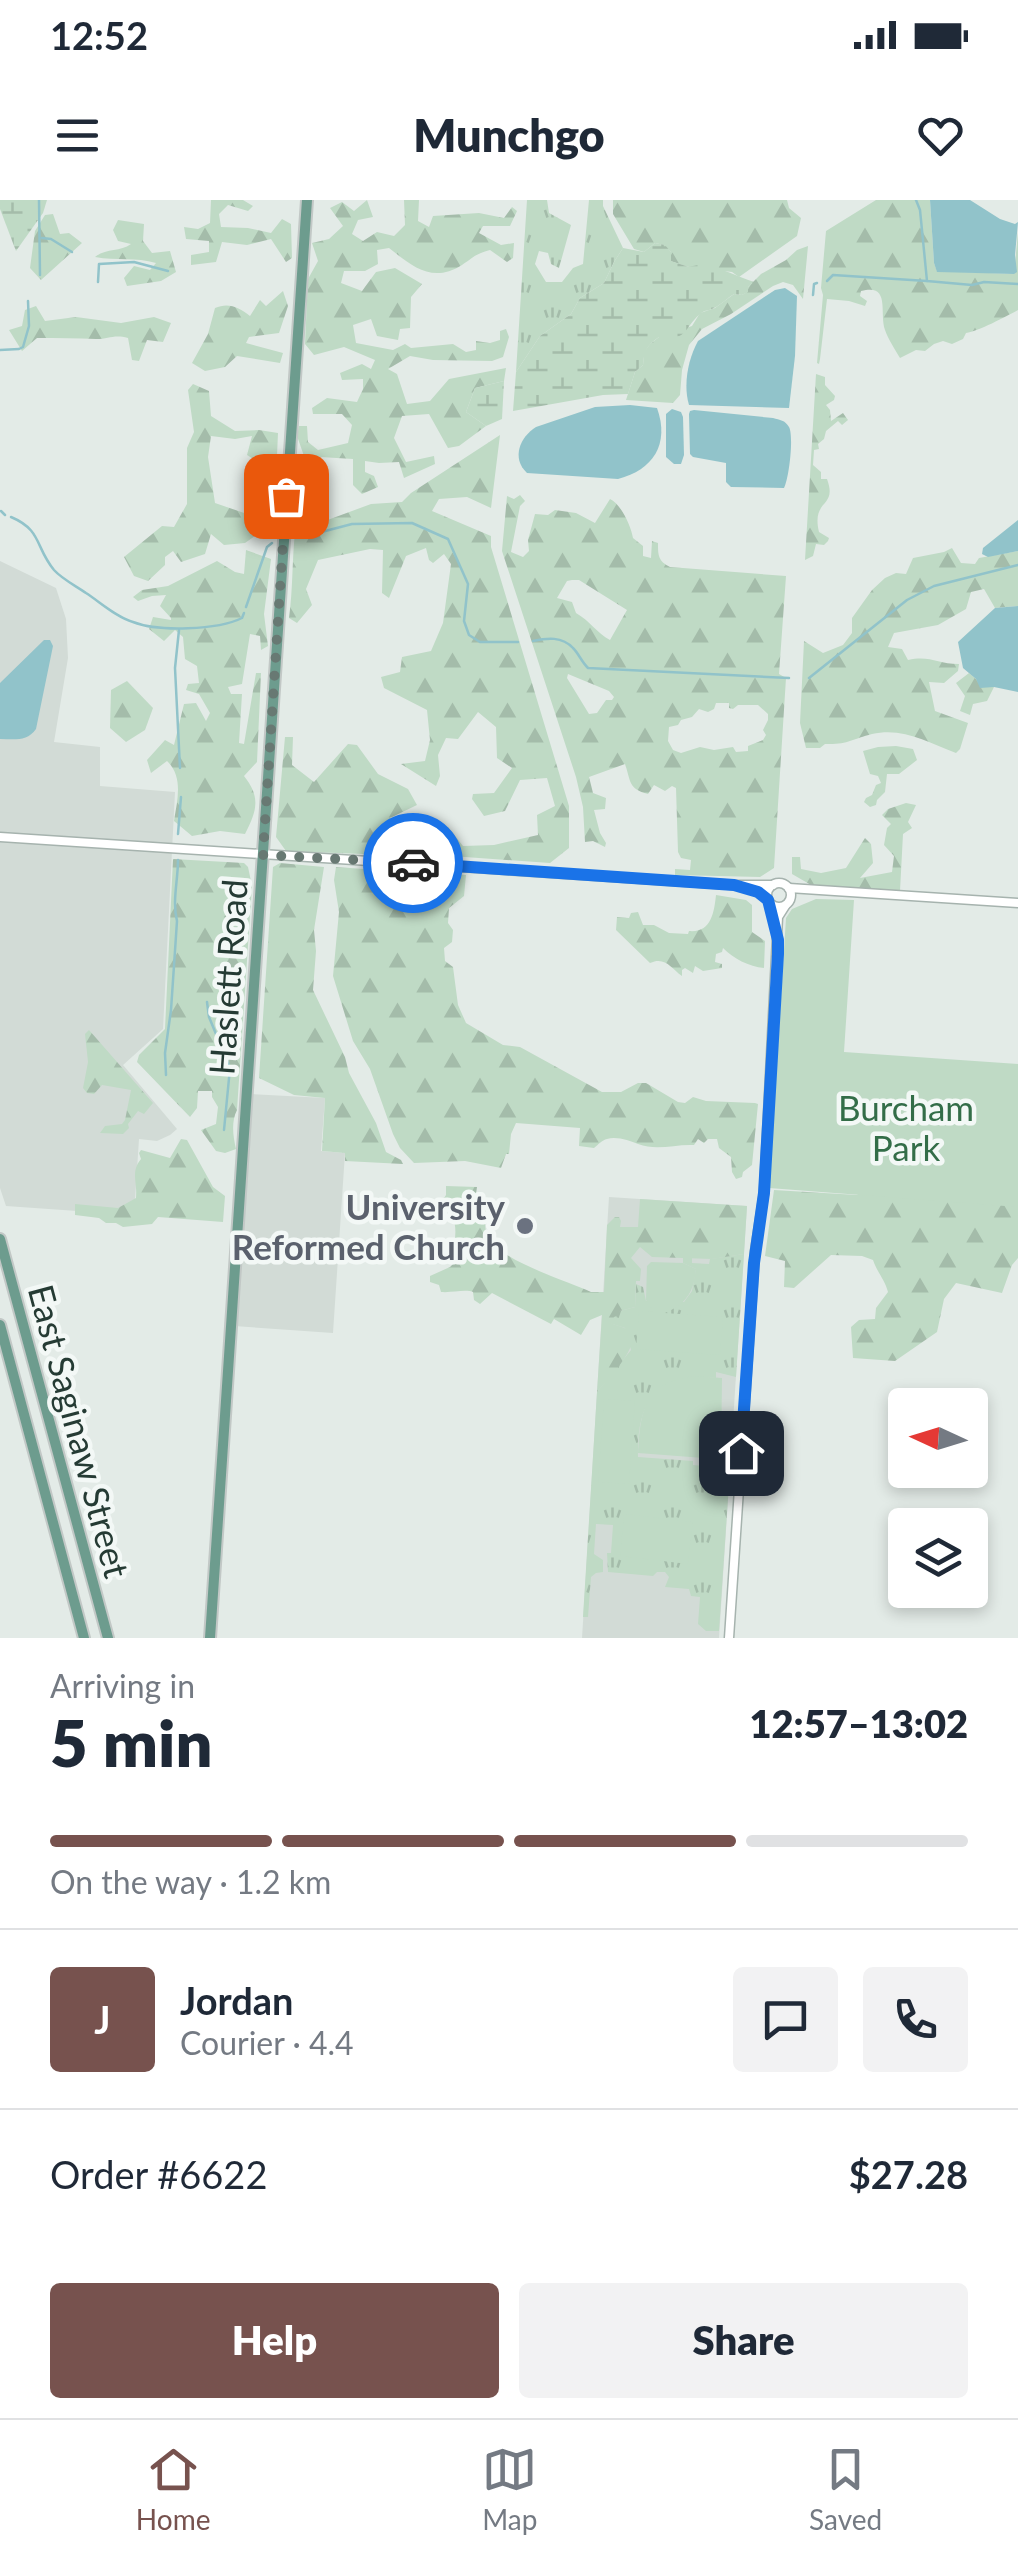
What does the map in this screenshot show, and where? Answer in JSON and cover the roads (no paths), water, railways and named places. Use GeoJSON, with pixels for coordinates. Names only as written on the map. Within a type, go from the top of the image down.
{"type":"FeatureCollection","features":[{"type":"Feature","properties":{"kind":"main road","name":"Haslett Road"},"geometry":{"type":"LineString","coordinates":[[210,1638],[307,200]]}},
{"type":"Feature","properties":{"kind":"main road","name":"East Saginaw Street"},"geometry":{"type":"LineString","coordinates":[[0,1239],[108,1638]]}},
{"type":"Feature","properties":{"kind":"main road","name":"East Saginaw Street"},"geometry":{"type":"LineString","coordinates":[[0,1325],[84,1638]]}},
{"type":"Feature","properties":{"kind":"main road"},"geometry":{"type":"LineString","coordinates":[[79,1616],[91,1609],[103,1620]]}},
{"type":"Feature","properties":{"kind":"street"},"geometry":{"type":"LineString","coordinates":[[0,837],[734,885],[782,884],[817,891],[1018,903]]}},
{"type":"Feature","properties":{"kind":"street"},"geometry":{"type":"LineString","coordinates":[[734,885],[758,892],[777,907],[817,891]]}},
{"type":"Feature","properties":{"kind":"street"},"geometry":{"type":"LineString","coordinates":[[773,885],[768,901],[778,940]]}},
{"type":"Feature","properties":{"kind":"street"},"geometry":{"type":"LineString","coordinates":[[729,1638],[754,1263],[765,1175],[779,913],[791,897],[789,888]]}},
{"type":"Feature","properties":{"kind":"water"},"geometry":{"type":"Polygon","coordinates":[[[930,200],[970,200],[1000,219],[1018,222],[1017,272],[937,272],[930,200]]]}},
{"type":"Feature","properties":{"kind":"water"},"geometry":{"type":"Polygon","coordinates":[[[785,288],[797,296],[789,408],[689,405],[687,372],[698,341],[775,290],[785,288]]]}},
{"type":"Feature","properties":{"kind":"water"},"geometry":{"type":"Polygon","coordinates":[[[595,407],[657,408],[660,421],[660,444],[641,469],[618,479],[527,473],[522,467],[520,448],[536,427],[595,407]]]}},
{"type":"Feature","properties":{"kind":"water"},"geometry":{"type":"Polygon","coordinates":[[[672,409],[683,417],[681,464],[666,457],[666,414],[672,409]]]}},
{"type":"Feature","properties":{"kind":"water"},"geometry":{"type":"Polygon","coordinates":[[[694,410],[773,418],[786,423],[791,448],[784,488],[731,487],[726,482],[726,463],[693,457],[689,414],[694,410]]]}},
{"type":"Feature","properties":{"kind":"water"},"geometry":{"type":"Polygon","coordinates":[[[1018,520],[1018,551],[988,557],[982,554],[983,548],[1018,520]]]}},
{"type":"Feature","properties":{"kind":"water"},"geometry":{"type":"Polygon","coordinates":[[[1018,606],[1018,692],[980,688],[963,668],[958,642],[995,608],[1018,606]]]}},
{"type":"Feature","properties":{"kind":"water"},"geometry":{"type":"Polygon","coordinates":[[[44,640],[50,640],[53,646],[36,729],[24,738],[0,739],[0,683],[44,640]]]}},
{"type":"Feature","properties":{"kind":"waterway"},"geometry":{"type":"LineString","coordinates":[[39,200],[40,275]]}},
{"type":"Feature","properties":{"kind":"waterway"},"geometry":{"type":"LineString","coordinates":[[916,200],[927,281],[1018,284]]}},
{"type":"Feature","properties":{"kind":"waterway"},"geometry":{"type":"LineString","coordinates":[[42,238],[72,252]]}},
{"type":"Feature","properties":{"kind":"waterway"},"geometry":{"type":"LineString","coordinates":[[98,282],[99,264],[134,262],[168,271]]}},
{"type":"Feature","properties":{"kind":"waterway"},"geometry":{"type":"LineString","coordinates":[[827,281],[833,275],[927,281]]}},
{"type":"Feature","properties":{"kind":"waterway"},"geometry":{"type":"LineString","coordinates":[[813,295],[817,283]]}},
{"type":"Feature","properties":{"kind":"waterway"},"geometry":{"type":"LineString","coordinates":[[0,350],[23,347],[29,326],[28,301]]}},
{"type":"Feature","properties":{"kind":"waterway"},"geometry":{"type":"LineString","coordinates":[[1,511],[5,515]]}},
{"type":"Feature","properties":{"kind":"waterway"},"geometry":{"type":"LineString","coordinates":[[11,517],[33,533],[57,573],[127,620],[157,627],[188,628],[231,622],[244,613]]}},
{"type":"Feature","properties":{"kind":"waterway"},"geometry":{"type":"LineString","coordinates":[[310,535],[352,524],[412,523],[448,539],[468,584],[464,621],[469,635],[480,642],[518,642]]}},
{"type":"Feature","properties":{"kind":"waterway"},"geometry":{"type":"LineString","coordinates":[[246,607],[267,547],[272,543]]}},
{"type":"Feature","properties":{"kind":"waterway"},"geometry":{"type":"LineString","coordinates":[[809,678],[907,600],[934,586],[1018,565]]}},
{"type":"Feature","properties":{"kind":"waterway"},"geometry":{"type":"LineString","coordinates":[[179,630],[175,668],[180,768]]}},
{"type":"Feature","properties":{"kind":"waterway"},"geometry":{"type":"LineString","coordinates":[[533,641],[564,641],[588,668],[789,678]]}},
{"type":"Feature","properties":{"kind":"waterway"},"geometry":{"type":"LineString","coordinates":[[178,834],[181,797]]}},
{"type":"Feature","properties":{"kind":"waterway"},"geometry":{"type":"LineString","coordinates":[[166,1075],[178,860]]}},
{"type":"Feature","properties":{"kind":"waterway"},"geometry":{"type":"LineString","coordinates":[[207,1002],[209,1017],[230,1068],[224,1130]]}},
{"type":"Feature","properties":{"kind":"place","name":"University Reformed Church"},"geometry":{"type":"Point","coordinates":[525,1226]}},
{"type":"Feature","properties":{"kind":"park label","name":"Burcham Park"},"geometry":{"type":"Point","coordinates":[906,1127]}}]}
